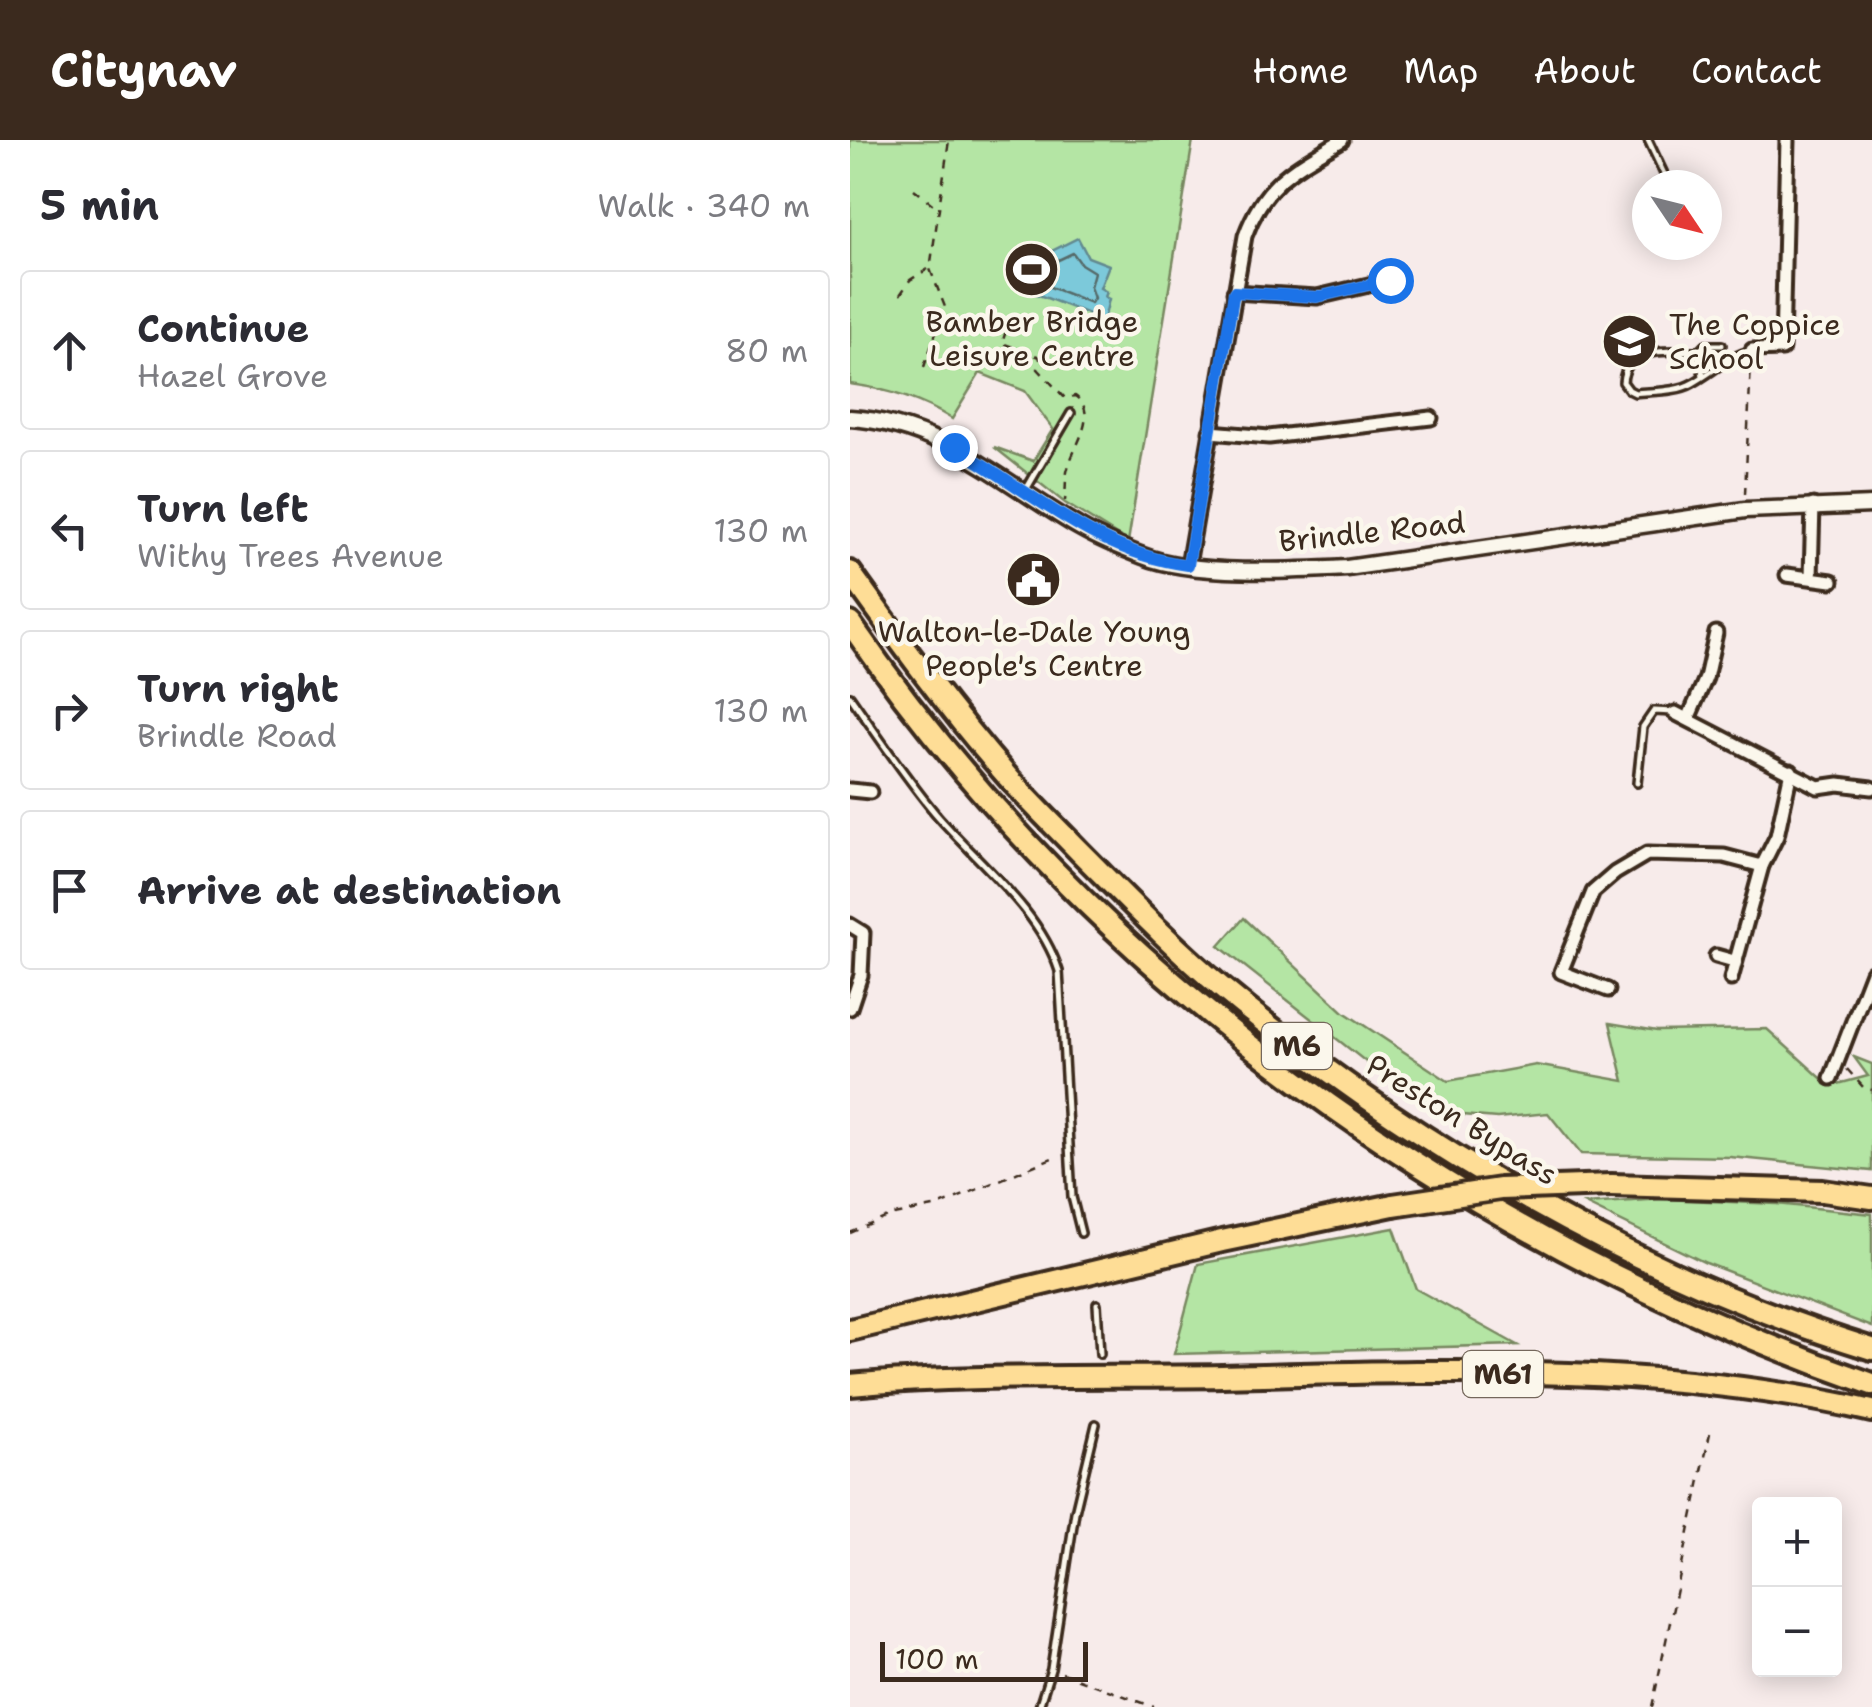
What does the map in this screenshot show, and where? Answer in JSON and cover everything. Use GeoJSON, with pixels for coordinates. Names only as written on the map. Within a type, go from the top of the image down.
{"type":"FeatureCollection","features":[{"type":"Feature","properties":{"kind":"highway","name":"Preston Bypass"},"geometry":{"type":"LineString","coordinates":[[850,572],[1007,777],[1147,920],[1221,987],[1320,1064],[1515,1194],[1708,1288],[1872,1350]]}},
{"type":"Feature","properties":{"kind":"highway","name":"Preston Bypass"},"geometry":{"type":"LineString","coordinates":[[850,623],[882,670],[1036,851],[1147,960],[1270,1062],[1400,1154],[1536,1237],[1638,1290],[1739,1335],[1872,1384]]}},
{"type":"Feature","properties":{"kind":"highway"},"geometry":{"type":"LineString","coordinates":[[850,1330],[1205,1244],[1392,1205],[1500,1190],[1611,1185],[1823,1191],[1872,1198]]}},
{"type":"Feature","properties":{"kind":"highway","name":"M61"},"geometry":{"type":"LineString","coordinates":[[850,1385],[1346,1373],[1634,1374],[1803,1395],[1872,1411]]}},
{"type":"Feature","properties":{"kind":"street"},"geometry":{"type":"LineString","coordinates":[[1188,565],[1245,236],[1258,204],[1277,181],[1320,145],[1342,140]]}},
{"type":"Feature","properties":{"kind":"street"},"geometry":{"type":"LineString","coordinates":[[1752,350],[1782,350],[1786,140]]}},
{"type":"Feature","properties":{"kind":"street"},"geometry":{"type":"LineString","coordinates":[[1234,292],[1317,297],[1390,280]]}},
{"type":"Feature","properties":{"kind":"street","name":"Brindle Road"},"geometry":{"type":"LineString","coordinates":[[850,418],[935,439],[970,456],[1082,530],[1146,558],[1188,565],[1277,571],[1347,568],[1744,510],[1872,504]]}},
{"type":"Feature","properties":{"kind":"street"},"geometry":{"type":"LineString","coordinates":[[1210,432],[1269,437],[1431,418]]}},
{"type":"Feature","properties":{"kind":"street"},"geometry":{"type":"LineString","coordinates":[[1811,577],[1813,505]]}},
{"type":"Feature","properties":{"kind":"street"},"geometry":{"type":"LineString","coordinates":[[1787,576],[1832,581]]}},
{"type":"Feature","properties":{"kind":"street"},"geometry":{"type":"LineString","coordinates":[[1688,720],[1706,678],[1716,633]]}},
{"type":"Feature","properties":{"kind":"street"},"geometry":{"type":"LineString","coordinates":[[1676,713],[1818,787],[1839,784],[1872,788]]}},
{"type":"Feature","properties":{"kind":"street"},"geometry":{"type":"LineString","coordinates":[[1730,979],[1762,866],[1778,836],[1791,771]]}},
{"type":"Feature","properties":{"kind":"street"},"geometry":{"type":"LineString","coordinates":[[850,790],[870,792]]}},
{"type":"Feature","properties":{"kind":"street"},"geometry":{"type":"LineString","coordinates":[[1608,990],[1561,972],[1593,892],[1615,873],[1647,854],[1724,856],[1762,866]]}},
{"type":"Feature","properties":{"kind":"street"},"geometry":{"type":"LineString","coordinates":[[1606,862],[1615,873]]}},
{"type":"Feature","properties":{"kind":"street"},"geometry":{"type":"LineString","coordinates":[[850,925],[863,933],[864,958],[850,1008]]}},
{"type":"Feature","properties":{"kind":"street"},"geometry":{"type":"LineString","coordinates":[[1716,956],[1734,961]]}},
{"type":"Feature","properties":{"kind":"street"},"geometry":{"type":"LineString","coordinates":[[1831,1078],[1872,972]]}},
{"type":"Feature","properties":{"kind":"lane"},"geometry":{"type":"LineString","coordinates":[[1648,140],[1661,170]]}},
{"type":"Feature","properties":{"kind":"lane"},"geometry":{"type":"LineString","coordinates":[[1722,345],[1705,345],[1699,351],[1640,354],[1627,364],[1623,382],[1629,390],[1643,392],[1689,386],[1752,350]]}},
{"type":"Feature","properties":{"kind":"lane"},"geometry":{"type":"LineString","coordinates":[[1699,351],[1703,376]]}},
{"type":"Feature","properties":{"kind":"lane"},"geometry":{"type":"LineString","coordinates":[[1025,491],[1071,413]]}},
{"type":"Feature","properties":{"kind":"lane"},"geometry":{"type":"LineString","coordinates":[[850,696],[934,812],[1038,927],[1052,950],[1060,985],[1072,1197],[1081,1233]]}},
{"type":"Feature","properties":{"kind":"lane"},"geometry":{"type":"LineString","coordinates":[[1637,783],[1646,719],[1658,710],[1676,713]]}},
{"type":"Feature","properties":{"kind":"lane"},"geometry":{"type":"LineString","coordinates":[[1098,1304],[1100,1354]]}},
{"type":"Feature","properties":{"kind":"lane"},"geometry":{"type":"LineString","coordinates":[[1039,1707],[1051,1670],[1075,1512],[1096,1424]]}},
{"type":"Feature","properties":{"kind":"path"},"geometry":{"type":"LineString","coordinates":[[924,367],[946,306],[930,269],[949,140]]}},
{"type":"Feature","properties":{"kind":"path"},"geometry":{"type":"LineString","coordinates":[[914,190],[937,208]]}},
{"type":"Feature","properties":{"kind":"path"},"geometry":{"type":"LineString","coordinates":[[900,294],[910,280],[930,269]]}},
{"type":"Feature","properties":{"kind":"path"},"geometry":{"type":"LineString","coordinates":[[1006,331],[1002,343],[1040,357],[1038,370],[1065,398],[1075,396],[1084,402],[1087,414],[1067,471],[1064,517]]}},
{"type":"Feature","properties":{"kind":"path"},"geometry":{"type":"LineString","coordinates":[[1744,510],[1752,350]]}},
{"type":"Feature","properties":{"kind":"path"},"geometry":{"type":"LineString","coordinates":[[1838,1061],[1863,1087],[1872,1090]]}},
{"type":"Feature","properties":{"kind":"path"},"geometry":{"type":"LineString","coordinates":[[850,1234],[890,1216],[938,1206],[1060,1154],[1068,1147]]}},
{"type":"Feature","properties":{"kind":"path"},"geometry":{"type":"LineString","coordinates":[[1652,1707],[1710,1433]]}},
{"type":"Feature","properties":{"kind":"path"},"geometry":{"type":"LineString","coordinates":[[1051,1670],[1154,1707]]}},
{"type":"Feature","properties":{"kind":"green space"},"geometry":{"type":"Polygon","coordinates":[[[850,140],[1193,140],[1128,542],[1065,503],[994,447],[1033,461],[1053,429],[1025,391],[980,373],[952,419],[903,396],[850,384],[850,140]]]}},
{"type":"Feature","properties":{"kind":"green space"},"geometry":{"type":"Polygon","coordinates":[[[1244,918],[1344,1012],[1448,1081],[1536,1065],[1624,1081],[1610,1023],[1657,1031],[1767,1029],[1830,1086],[1868,1076],[1854,1057],[1872,1064],[1872,1171],[1730,1157],[1581,1154],[1548,1113],[1497,1118],[1451,1114],[1394,1084],[1219,946],[1244,918]]]}},
{"type":"Feature","properties":{"kind":"green space"},"geometry":{"type":"Polygon","coordinates":[[[1664,1199],[1777,1204],[1872,1214],[1872,1327],[1706,1263],[1585,1204],[1664,1199]]]}},
{"type":"Feature","properties":{"kind":"green space"},"geometry":{"type":"Polygon","coordinates":[[[1394,1228],[1416,1289],[1517,1345],[1174,1354],[1198,1264],[1394,1228]]]}},
{"type":"Feature","properties":{"kind":"water"},"geometry":{"type":"Polygon","coordinates":[[[1078,238],[1088,257],[1109,265],[1100,288],[1109,299],[1104,320],[1031,292],[1044,255],[1078,238]]]}},
{"type":"Feature","properties":{"kind":"place","name":"Bamber Bridge Leisure Centre"},"geometry":{"type":"Point","coordinates":[1032,269]}},
{"type":"Feature","properties":{"kind":"place","name":"The Coppice School"},"geometry":{"type":"Point","coordinates":[1630,342]}},
{"type":"Feature","properties":{"kind":"place","name":"Walton-le-Dale Young People's Centre"},"geometry":{"type":"Point","coordinates":[1034,580]}},
{"type":"Feature","properties":{"kind":"route"},"geometry":{"type":"LineString","coordinates":[[954,447],[1082,530],[1146,558],[1188,565],[1234,292],[1317,297],[1390,280]]}}]}
